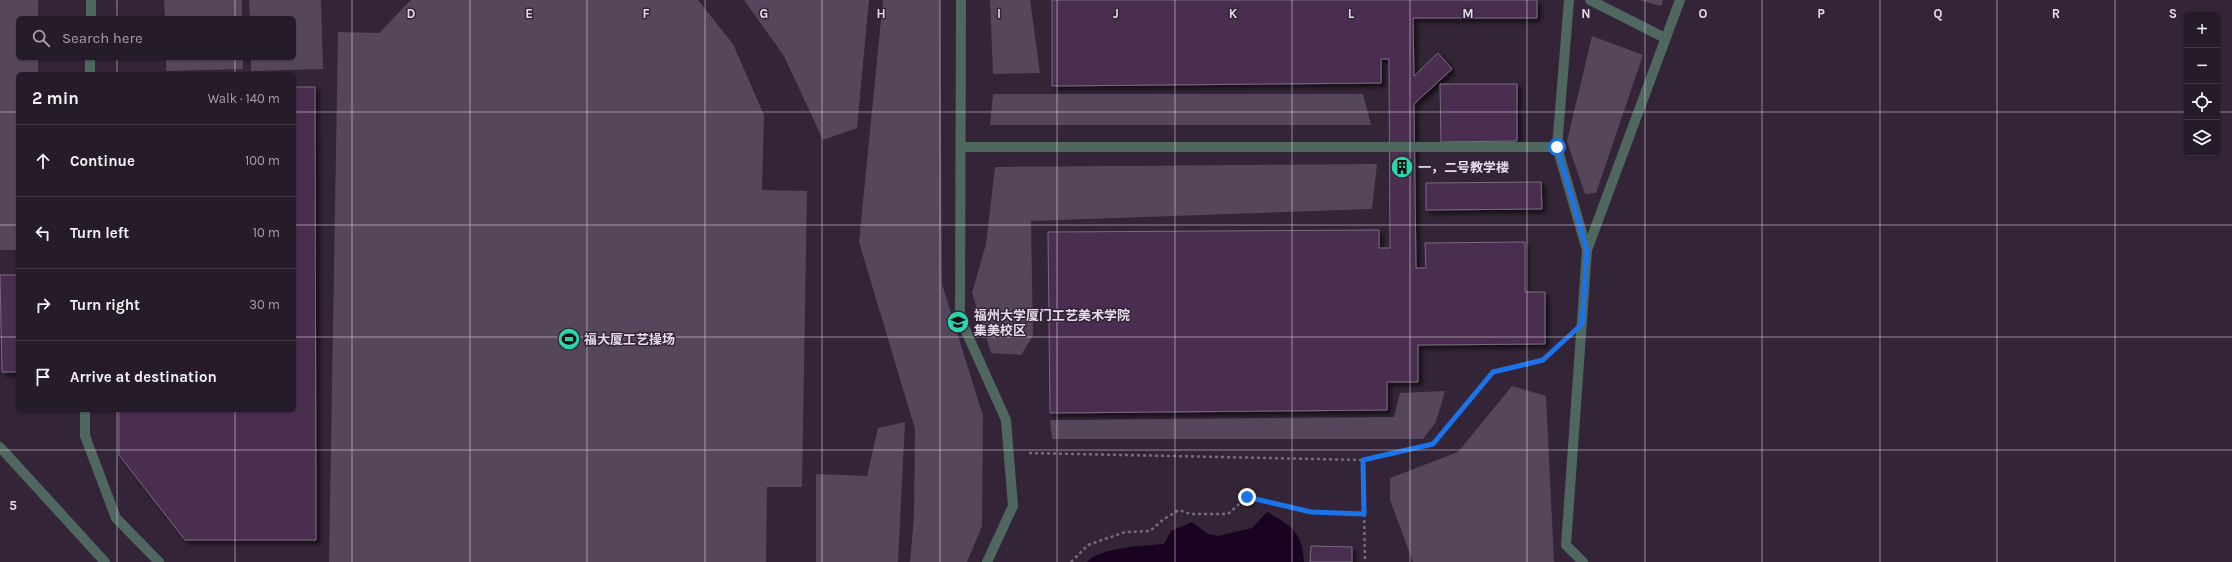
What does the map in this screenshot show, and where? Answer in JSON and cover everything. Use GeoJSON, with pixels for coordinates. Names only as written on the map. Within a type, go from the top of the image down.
{"type":"FeatureCollection","features":[{"type":"Feature","properties":{"kind":"street"},"geometry":{"type":"LineString","coordinates":[[91,0],[91,16]]}},
{"type":"Feature","properties":{"kind":"street"},"geometry":{"type":"LineString","coordinates":[[961,0],[962,147],[960,318],[1006,420],[1013,506],[987,562]]}},
{"type":"Feature","properties":{"kind":"street"},"geometry":{"type":"LineString","coordinates":[[1569,0],[1557,147],[1587,250]]}},
{"type":"Feature","properties":{"kind":"street"},"geometry":{"type":"LineString","coordinates":[[1590,0],[1665,38]]}},
{"type":"Feature","properties":{"kind":"street"},"geometry":{"type":"LineString","coordinates":[[1583,562],[1566,545],[1587,250],[1680,0]]}},
{"type":"Feature","properties":{"kind":"street"},"geometry":{"type":"LineString","coordinates":[[90,60],[90,72]]}},
{"type":"Feature","properties":{"kind":"street"},"geometry":{"type":"LineString","coordinates":[[962,147],[1557,147]]}},
{"type":"Feature","properties":{"kind":"street"},"geometry":{"type":"LineString","coordinates":[[85,412],[85,436],[116,518],[159,562]]}},
{"type":"Feature","properties":{"kind":"street"},"geometry":{"type":"LineString","coordinates":[[0,447],[105,562]]}},
{"type":"Feature","properties":{"kind":"path"},"geometry":{"type":"LineString","coordinates":[[1009,452],[1363,460],[1433,444],[1493,372],[1543,360],[1582,324]]}},
{"type":"Feature","properties":{"kind":"path"},"geometry":{"type":"LineString","coordinates":[[1363,460],[1365,562]]}},
{"type":"Feature","properties":{"kind":"path"},"geometry":{"type":"LineString","coordinates":[[1071,562],[1088,545],[1125,532],[1150,531],[1164,519],[1179,510],[1190,514],[1228,514],[1247,497],[1311,512],[1364,514]]}},
{"type":"Feature","properties":{"kind":"shaded area"},"geometry":{"type":"Polygon","coordinates":[[[0,0],[38,0],[38,16],[16,16],[16,60],[38,60],[38,72],[16,72],[16,250],[0,250],[0,0]]]}},
{"type":"Feature","properties":{"kind":"shaded area"},"geometry":{"type":"Polygon","coordinates":[[[164,0],[242,0],[242,16],[165,16],[164,0]]]}},
{"type":"Feature","properties":{"kind":"shaded area"},"geometry":{"type":"Polygon","coordinates":[[[249,0],[321,0],[323,69],[251,71],[251,60],[296,60],[296,16],[250,16],[249,0]]]}},
{"type":"Feature","properties":{"kind":"shaded area","name":"福大厦工艺操场"},"geometry":{"type":"Polygon","coordinates":[[[411,0],[698,0],[733,44],[764,115],[762,190],[807,191],[802,487],[767,487],[766,562],[329,562],[338,32],[379,33],[411,0]]]}},
{"type":"Feature","properties":{"kind":"shaded area"},"geometry":{"type":"Polygon","coordinates":[[[744,0],[869,0],[857,128],[823,140],[784,56],[744,0]]]}},
{"type":"Feature","properties":{"kind":"shaded area"},"geometry":{"type":"Polygon","coordinates":[[[883,0],[940,0],[942,284],[983,416],[982,526],[967,562],[910,562],[914,517],[915,429],[859,242],[883,0]]]}},
{"type":"Feature","properties":{"kind":"shaded area"},"geometry":{"type":"Polygon","coordinates":[[[990,0],[1030,0],[1040,73],[993,74],[990,0]]]}},
{"type":"Feature","properties":{"kind":"shaded area"},"geometry":{"type":"Polygon","coordinates":[[[1639,0],[1663,0],[1661,6],[1639,0]]]}},
{"type":"Feature","properties":{"kind":"shaded area"},"geometry":{"type":"Polygon","coordinates":[[[1592,36],[1643,55],[1596,193],[1585,194],[1567,141],[1592,36]]]}},
{"type":"Feature","properties":{"kind":"shaded area"},"geometry":{"type":"Polygon","coordinates":[[[166,60],[243,60],[243,69],[166,71],[166,60]]]}},
{"type":"Feature","properties":{"kind":"shaded area"},"geometry":{"type":"Polygon","coordinates":[[[993,94],[1363,94],[1371,125],[990,125],[993,94]]]}},
{"type":"Feature","properties":{"kind":"shaded area"},"geometry":{"type":"Polygon","coordinates":[[[1377,164],[1372,209],[1031,221],[1033,336],[1021,355],[991,353],[972,293],[986,244],[995,167],[1377,164]]]}},
{"type":"Feature","properties":{"kind":"shaded area"},"geometry":{"type":"Polygon","coordinates":[[[1512,386],[1546,396],[1554,562],[1413,562],[1390,500],[1390,478],[1458,452],[1512,386]]]}},
{"type":"Feature","properties":{"kind":"shaded area"},"geometry":{"type":"Polygon","coordinates":[[[1445,391],[1436,422],[1423,439],[1052,439],[1050,420],[1394,417],[1400,393],[1445,391]]]}},
{"type":"Feature","properties":{"kind":"shaded area"},"geometry":{"type":"Polygon","coordinates":[[[905,422],[898,562],[816,562],[816,474],[867,476],[878,428],[905,422]]]}},
{"type":"Feature","properties":{"kind":"shaded area"},"geometry":{"type":"Polygon","coordinates":[[[1267,512],[1283,521],[1294,531],[1301,544],[1304,562],[1087,562],[1093,557],[1112,550],[1164,544],[1171,531],[1192,522],[1208,534],[1218,536],[1252,528],[1267,512]]]}},
{"type":"Feature","properties":{"kind":"building","name":"一，二号教学楼"},"geometry":{"type":"Polygon","coordinates":[[[1052,0],[1537,0],[1537,18],[1413,18],[1414,76],[1438,53],[1452,69],[1414,104],[1416,268],[1426,268],[1425,243],[1525,242],[1525,292],[1545,292],[1545,344],[1418,345],[1418,382],[1387,382],[1387,410],[1050,413],[1048,232],[1379,230],[1379,248],[1390,248],[1389,59],[1381,59],[1381,83],[1052,86],[1052,0]]]}},
{"type":"Feature","properties":{"kind":"building"},"geometry":{"type":"Polygon","coordinates":[[[1440,84],[1517,84],[1517,141],[1441,142],[1440,84]]]}},
{"type":"Feature","properties":{"kind":"building"},"geometry":{"type":"Polygon","coordinates":[[[296,87],[315,87],[316,540],[185,540],[119,455],[119,412],[296,412],[296,87]]]}},
{"type":"Feature","properties":{"kind":"building"},"geometry":{"type":"Polygon","coordinates":[[[1541,182],[1542,209],[1426,210],[1426,183],[1541,182]]]}},
{"type":"Feature","properties":{"kind":"building"},"geometry":{"type":"Polygon","coordinates":[[[0,275],[16,275],[16,372],[2,372],[0,275]]]}},
{"type":"Feature","properties":{"kind":"building"},"geometry":{"type":"Polygon","coordinates":[[[1311,546],[1352,547],[1352,562],[1310,562],[1311,546]]]}},
{"type":"Feature","properties":{"kind":"place","name":"一，二号教学楼"},"geometry":{"type":"Point","coordinates":[1402,167]}},
{"type":"Feature","properties":{"kind":"place","name":"福州大学厦门工艺美术学院 集美校区"},"geometry":{"type":"Point","coordinates":[958,322]}},
{"type":"Feature","properties":{"kind":"place","name":"福大厦工艺操场"},"geometry":{"type":"Point","coordinates":[569,339]}},
{"type":"Feature","properties":{"kind":"route"},"geometry":{"type":"LineString","coordinates":[[1247,497],[1311,512],[1364,514],[1363,460],[1433,444],[1493,372],[1543,360],[1582,324],[1587,250],[1557,147]]}}]}
